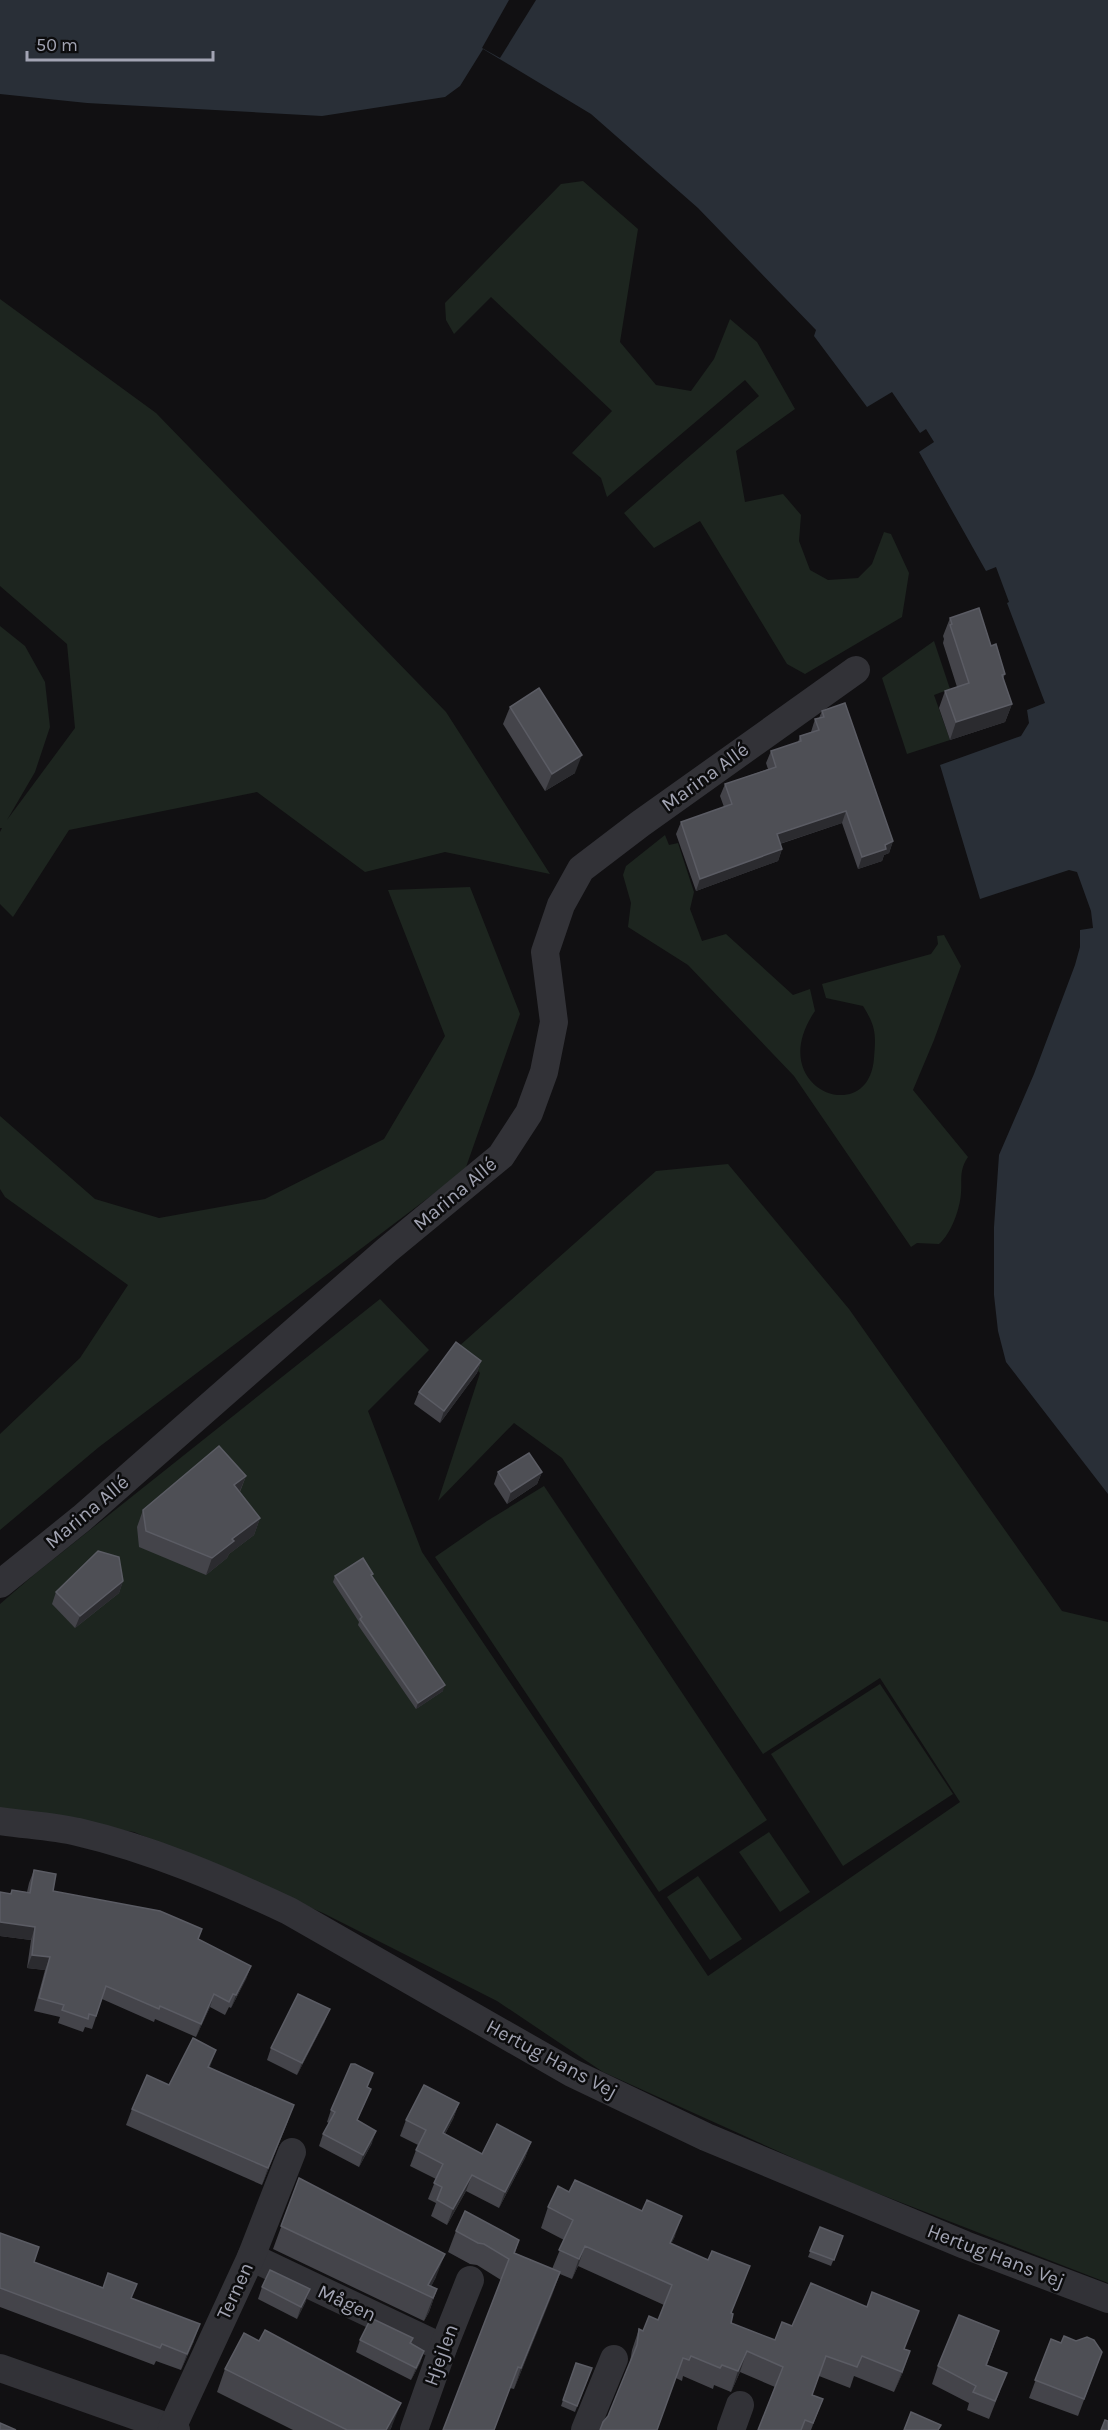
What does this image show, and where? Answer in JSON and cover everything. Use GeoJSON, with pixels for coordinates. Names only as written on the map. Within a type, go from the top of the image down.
{"type":"FeatureCollection","features":[{"type":"Feature","properties":{"kind":"street","name":"Marina Allé"},"geometry":{"type":"LineString","coordinates":[[0,1584],[82,1518],[387,1251],[501,1156],[529,1113],[544,1072],[554,1022],[546,952],[561,905],[581,869],[677,797],[856,670]]}},
{"type":"Feature","properties":{"kind":"street","name":"Hertug Hans Vej"},"geometry":{"type":"LineString","coordinates":[[0,1821],[87,1835],[180,1864],[242,1889],[289,1911],[572,2073],[706,2137],[965,2245],[1108,2299]]}},
{"type":"Feature","properties":{"kind":"street","name":"Ternen"},"geometry":{"type":"LineString","coordinates":[[174,2429],[251,2257],[292,2152]]}},
{"type":"Feature","properties":{"kind":"street","name":"Mågen"},"geometry":{"type":"LineString","coordinates":[[251,2257],[443,2348]]}},
{"type":"Feature","properties":{"kind":"street","name":"Hjejlen"},"geometry":{"type":"LineString","coordinates":[[414,2430],[470,2280]]}},
{"type":"Feature","properties":{"kind":"street"},"geometry":{"type":"LineString","coordinates":[[585,2430],[614,2359]]}},
{"type":"Feature","properties":{"kind":"street"},"geometry":{"type":"LineString","coordinates":[[0,2368],[174,2429]]}},
{"type":"Feature","properties":{"kind":"shaded area"},"geometry":{"type":"Polygon","coordinates":[[[0,0],[1108,0],[1108,1494],[1006,1362],[998,1331],[994,1295],[994,1227],[999,1155],[1034,1074],[1075,965],[1080,947],[1080,930],[1093,928],[1091,911],[1077,872],[1069,870],[980,899],[940,765],[1021,736],[1029,723],[1027,710],[1045,703],[1007,603],[1009,602],[996,567],[986,571],[919,452],[934,442],[926,429],[920,433],[892,392],[867,407],[814,336],[816,330],[698,208],[591,114],[483,49],[460,86],[445,97],[322,116],[87,103],[0,94],[0,0]]]}},
{"type":"Feature","properties":{"kind":"shaded area"},"geometry":{"type":"Polygon","coordinates":[[[583,181],[638,229],[620,342],[656,385],[691,391],[714,359],[730,319],[757,342],[795,409],[736,451],[745,502],[783,494],[801,515],[799,541],[810,570],[828,580],[858,578],[872,564],[884,532],[891,534],[909,573],[902,617],[805,674],[787,664],[700,521],[654,548],[624,513],[759,396],[745,380],[607,497],[601,478],[572,453],[612,411],[491,297],[454,334],[446,320],[445,303],[561,184],[583,181]]]}},
{"type":"Feature","properties":{"kind":"shaded area"},"geometry":{"type":"Polygon","coordinates":[[[0,299],[156,413],[446,712],[550,874],[445,852],[365,872],[257,792],[69,830],[13,917],[0,904],[0,832],[2,828],[0,828],[0,626],[25,646],[45,682],[50,727],[35,772],[7,820],[75,728],[67,644],[0,586],[0,299]]]}},
{"type":"Feature","properties":{"kind":"shaded area"},"geometry":{"type":"Polygon","coordinates":[[[934,641],[950,689],[934,695],[950,740],[907,754],[882,678],[934,641]]]}},
{"type":"Feature","properties":{"kind":"shaded area"},"geometry":{"type":"Polygon","coordinates":[[[665,835],[669,845],[678,843],[694,892],[690,909],[702,941],[726,934],[793,995],[810,989],[815,1011],[802,1038],[801,1061],[809,1079],[823,1090],[839,1095],[855,1092],[868,1080],[874,1058],[875,1043],[873,1025],[863,1006],[826,998],[822,984],[931,954],[938,944],[937,936],[944,935],[961,966],[913,1090],[968,1157],[962,1170],[957,1214],[951,1228],[939,1244],[917,1243],[911,1247],[794,1076],[688,965],[628,927],[631,903],[623,875],[626,866],[665,835]]]}},
{"type":"Feature","properties":{"kind":"shaded area"},"geometry":{"type":"Polygon","coordinates":[[[470,887],[520,1014],[465,1170],[99,1447],[0,1530],[0,1434],[80,1358],[128,1285],[5,1197],[0,1189],[0,1116],[95,1199],[159,1218],[265,1199],[384,1139],[445,1036],[388,890],[470,887]]]}},
{"type":"Feature","properties":{"kind":"shaded area"},"geometry":{"type":"Polygon","coordinates":[[[728,1164],[849,1309],[1062,1611],[1108,1622],[1108,2283],[833,2176],[603,2072],[497,2001],[323,1913],[134,1832],[0,1812],[0,1604],[380,1299],[429,1350],[368,1411],[422,1552],[708,1976],[960,1802],[880,1678],[763,1754],[562,1458],[514,1423],[438,1501],[480,1373],[457,1348],[656,1171],[728,1164]]]}},
{"type":"Feature","properties":{"kind":"shaded area"},"geometry":{"type":"Polygon","coordinates":[[[544,1486],[767,1820],[659,1892],[435,1557],[544,1486]]]}},
{"type":"Feature","properties":{"kind":"shaded area"},"geometry":{"type":"Polygon","coordinates":[[[880,1684],[953,1794],[843,1866],[771,1754],[880,1684]]]}},
{"type":"Feature","properties":{"kind":"shaded area"},"geometry":{"type":"Polygon","coordinates":[[[769,1832],[810,1892],[780,1912],[739,1852],[769,1832]]]}},
{"type":"Feature","properties":{"kind":"shaded area"},"geometry":{"type":"Polygon","coordinates":[[[698,1876],[742,1939],[710,1960],[667,1897],[698,1876]]]}},
{"type":"Feature","properties":{"kind":"pier"},"geometry":{"type":"Polygon","coordinates":[[[509,0],[536,0],[500,58],[482,48],[509,0]]]}},
{"type":"Feature","properties":{"kind":"building"},"geometry":{"type":"Polygon","coordinates":[[[979,608],[991,646],[996,644],[1005,674],[1002,675],[1012,704],[956,722],[945,691],[969,683],[950,625],[952,624],[950,618],[979,608]]]}},
{"type":"Feature","properties":{"kind":"building"},"geometry":{"type":"Polygon","coordinates":[[[539,688],[582,755],[552,774],[510,707],[539,688]]]}},
{"type":"Feature","properties":{"kind":"building"},"geometry":{"type":"Polygon","coordinates":[[[845,703],[893,841],[885,845],[886,849],[862,857],[846,811],[777,834],[782,849],[700,879],[681,822],[732,804],[725,784],[776,767],[771,751],[801,741],[800,736],[819,730],[815,719],[824,717],[822,711],[845,703]]]}},
{"type":"Feature","properties":{"kind":"building"},"geometry":{"type":"Polygon","coordinates":[[[456,1342],[481,1361],[444,1411],[419,1392],[456,1342]]]}},
{"type":"Feature","properties":{"kind":"building"},"geometry":{"type":"Polygon","coordinates":[[[219,1446],[246,1476],[234,1485],[260,1518],[212,1558],[146,1531],[143,1510],[219,1446]]]}},
{"type":"Feature","properties":{"kind":"building"},"geometry":{"type":"Polygon","coordinates":[[[529,1453],[542,1472],[511,1492],[498,1472],[529,1453]]]}},
{"type":"Feature","properties":{"kind":"building"},"geometry":{"type":"Polygon","coordinates":[[[98,1551],[119,1557],[123,1581],[80,1616],[56,1592],[98,1551]]]}},
{"type":"Feature","properties":{"kind":"building"},"geometry":{"type":"Polygon","coordinates":[[[363,1558],[373,1574],[371,1575],[445,1685],[418,1703],[360,1619],[362,1617],[335,1576],[363,1558]]]}},
{"type":"Feature","properties":{"kind":"building"},"geometry":{"type":"Polygon","coordinates":[[[34,1870],[56,1874],[53,1891],[160,1911],[202,1929],[198,1939],[251,1966],[236,1995],[233,1994],[229,2002],[214,1994],[201,2024],[106,1986],[96,2016],[89,2014],[88,2019],[62,2010],[64,2005],[39,1998],[50,1957],[32,1955],[35,1927],[0,1922],[0,1892],[11,1894],[12,1890],[30,1893],[34,1870]]]}},
{"type":"Feature","properties":{"kind":"building"},"geometry":{"type":"Polygon","coordinates":[[[298,1994],[330,2009],[302,2063],[271,2048],[298,1994]]]}},
{"type":"Feature","properties":{"kind":"building"},"geometry":{"type":"Polygon","coordinates":[[[193,2038],[216,2050],[208,2067],[294,2105],[268,2168],[132,2109],[147,2075],[169,2085],[193,2038]]]}},
{"type":"Feature","properties":{"kind":"building"},"geometry":{"type":"Polygon","coordinates":[[[351,2064],[373,2073],[367,2087],[371,2089],[357,2120],[376,2131],[363,2155],[323,2134],[335,2112],[331,2110],[351,2064]]]}},
{"type":"Feature","properties":{"kind":"building"},"geometry":{"type":"Polygon","coordinates":[[[424,2085],[459,2103],[443,2133],[482,2154],[497,2124],[531,2142],[505,2192],[472,2175],[453,2209],[437,2200],[442,2187],[434,2183],[443,2164],[416,2150],[426,2130],[406,2120],[424,2085]]]}},
{"type":"Feature","properties":{"kind":"building"},"geometry":{"type":"Polygon","coordinates":[[[299,2178],[445,2254],[428,2285],[437,2289],[433,2298],[281,2226],[299,2178]]]}},
{"type":"Feature","properties":{"kind":"building"},"geometry":{"type":"Polygon","coordinates":[[[575,2180],[642,2211],[647,2200],[682,2216],[670,2243],[708,2260],[712,2251],[750,2266],[731,2313],[733,2314],[731,2323],[775,2340],[782,2322],[792,2326],[811,2283],[867,2307],[872,2292],[919,2311],[904,2349],[910,2351],[902,2372],[862,2356],[857,2367],[826,2356],[812,2395],[823,2399],[813,2423],[805,2420],[801,2430],[758,2430],[783,2367],[747,2351],[738,2371],[722,2365],[720,2368],[691,2356],[689,2360],[683,2358],[657,2430],[600,2430],[637,2345],[639,2329],[643,2331],[649,2316],[658,2320],[672,2285],[585,2246],[579,2259],[559,2250],[573,2220],[548,2207],[558,2186],[569,2192],[575,2180]]]}},
{"type":"Feature","properties":{"kind":"building"},"geometry":{"type":"Polygon","coordinates":[[[465,2211],[519,2240],[514,2253],[560,2272],[521,2368],[518,2367],[494,2430],[443,2430],[509,2259],[456,2231],[465,2211]]]}},
{"type":"Feature","properties":{"kind":"building"},"geometry":{"type":"Polygon","coordinates":[[[820,2227],[843,2236],[834,2260],[810,2251],[820,2227]]]}},
{"type":"Feature","properties":{"kind":"building"},"geometry":{"type":"Polygon","coordinates":[[[0,2233],[39,2247],[34,2262],[103,2288],[108,2273],[137,2284],[131,2298],[200,2324],[187,2354],[162,2344],[160,2348],[0,2288],[0,2233]]]}},
{"type":"Feature","properties":{"kind":"building"},"geometry":{"type":"Polygon","coordinates":[[[270,2270],[310,2289],[301,2307],[262,2287],[270,2270]]]}},
{"type":"Feature","properties":{"kind":"building"},"geometry":{"type":"Polygon","coordinates":[[[959,2315],[999,2331],[986,2365],[1007,2373],[995,2401],[973,2392],[976,2386],[938,2366],[959,2315]]]}},
{"type":"Feature","properties":{"kind":"building"},"geometry":{"type":"Polygon","coordinates":[[[371,2318],[413,2338],[410,2343],[424,2351],[416,2368],[360,2340],[371,2318]]]}},
{"type":"Feature","properties":{"kind":"building"},"geometry":{"type":"Polygon","coordinates":[[[265,2330],[401,2403],[386,2430],[347,2430],[225,2369],[244,2333],[259,2341],[265,2330]]]}},
{"type":"Feature","properties":{"kind":"building"},"geometry":{"type":"Polygon","coordinates":[[[1064,2336],[1076,2341],[1087,2337],[1094,2340],[1102,2352],[1084,2399],[1035,2380],[1051,2339],[1061,2343],[1064,2336]]]}},
{"type":"Feature","properties":{"kind":"building"},"geometry":{"type":"Polygon","coordinates":[[[576,2363],[592,2368],[577,2406],[563,2400],[576,2363]]]}},
{"type":"Feature","properties":{"kind":"building"},"geometry":{"type":"Polygon","coordinates":[[[911,2412],[941,2425],[938,2430],[904,2430],[911,2412]]]}},
{"type":"Feature","properties":{"kind":"building"},"geometry":{"type":"Polygon","coordinates":[[[1105,2420],[1108,2421],[1108,2430],[1101,2430],[1105,2420]]]}},
{"type":"Feature","properties":{"kind":"building"},"geometry":{"type":"Polygon","coordinates":[[[0,2423],[16,2430],[0,2430],[0,2423]]]}}]}
